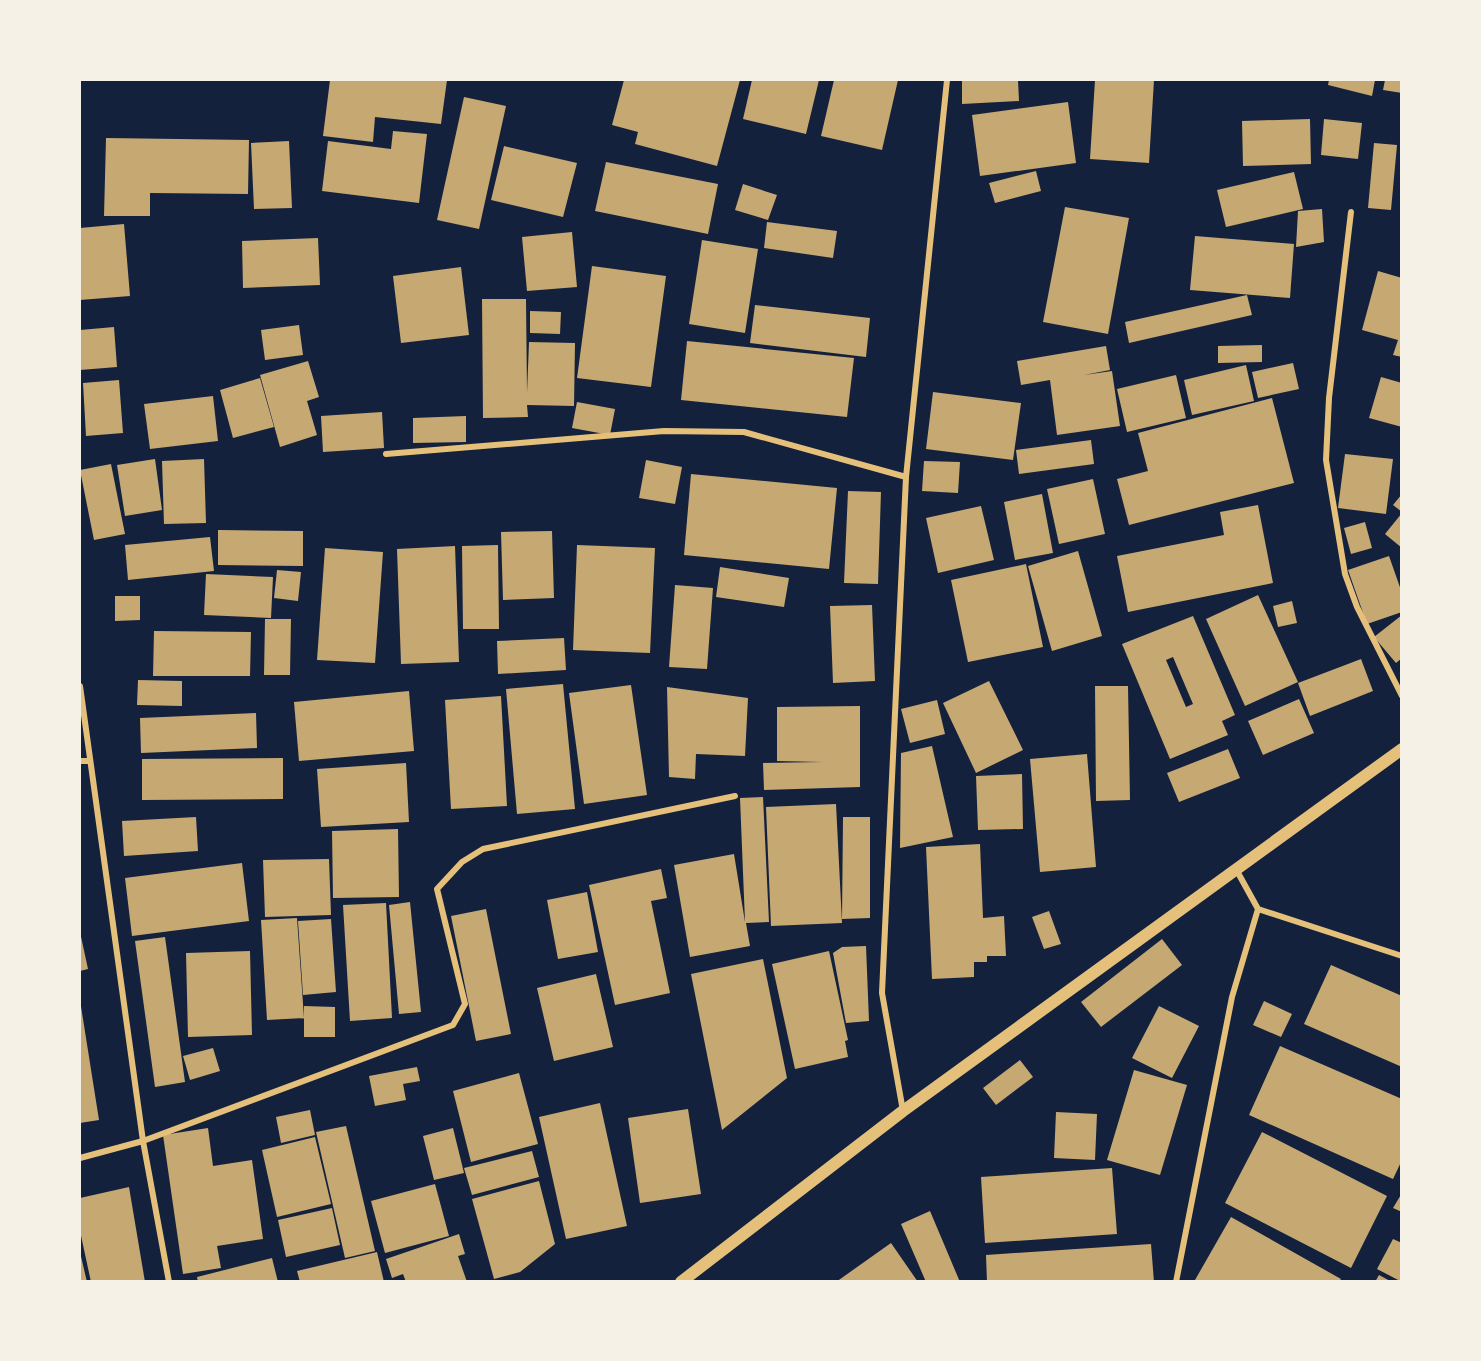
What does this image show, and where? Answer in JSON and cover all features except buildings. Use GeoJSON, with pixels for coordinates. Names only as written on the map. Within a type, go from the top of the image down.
{"type":"FeatureCollection","features":[{"type":"Feature","properties":{"kind":"main road"},"geometry":{"type":"LineString","coordinates":[[681,1281],[903,1112],[1237,871],[1401,749]]}},
{"type":"Feature","properties":{"kind":"street"},"geometry":{"type":"LineString","coordinates":[[903,1112],[882,993],[906,477],[947,80]]}},
{"type":"Feature","properties":{"kind":"street"},"geometry":{"type":"LineString","coordinates":[[1351,212],[1329,398],[1326,460],[1345,574],[1357,607],[1401,696]]}},
{"type":"Feature","properties":{"kind":"street"},"geometry":{"type":"LineString","coordinates":[[386,454],[664,431],[744,432],[906,477]]}},
{"type":"Feature","properties":{"kind":"street"},"geometry":{"type":"LineString","coordinates":[[80,686],[143,1141],[169,1281]]}},
{"type":"Feature","properties":{"kind":"street"},"geometry":{"type":"LineString","coordinates":[[80,761],[89,761]]}},
{"type":"Feature","properties":{"kind":"street"},"geometry":{"type":"LineString","coordinates":[[80,1158],[143,1141],[453,1025],[465,1004],[438,889],[462,862],[483,849],[735,796]]}},
{"type":"Feature","properties":{"kind":"street"},"geometry":{"type":"LineString","coordinates":[[1237,871],[1258,909],[1401,956]]}},
{"type":"Feature","properties":{"kind":"street"},"geometry":{"type":"LineString","coordinates":[[1176,1281],[1232,997],[1258,909]]}}]}
